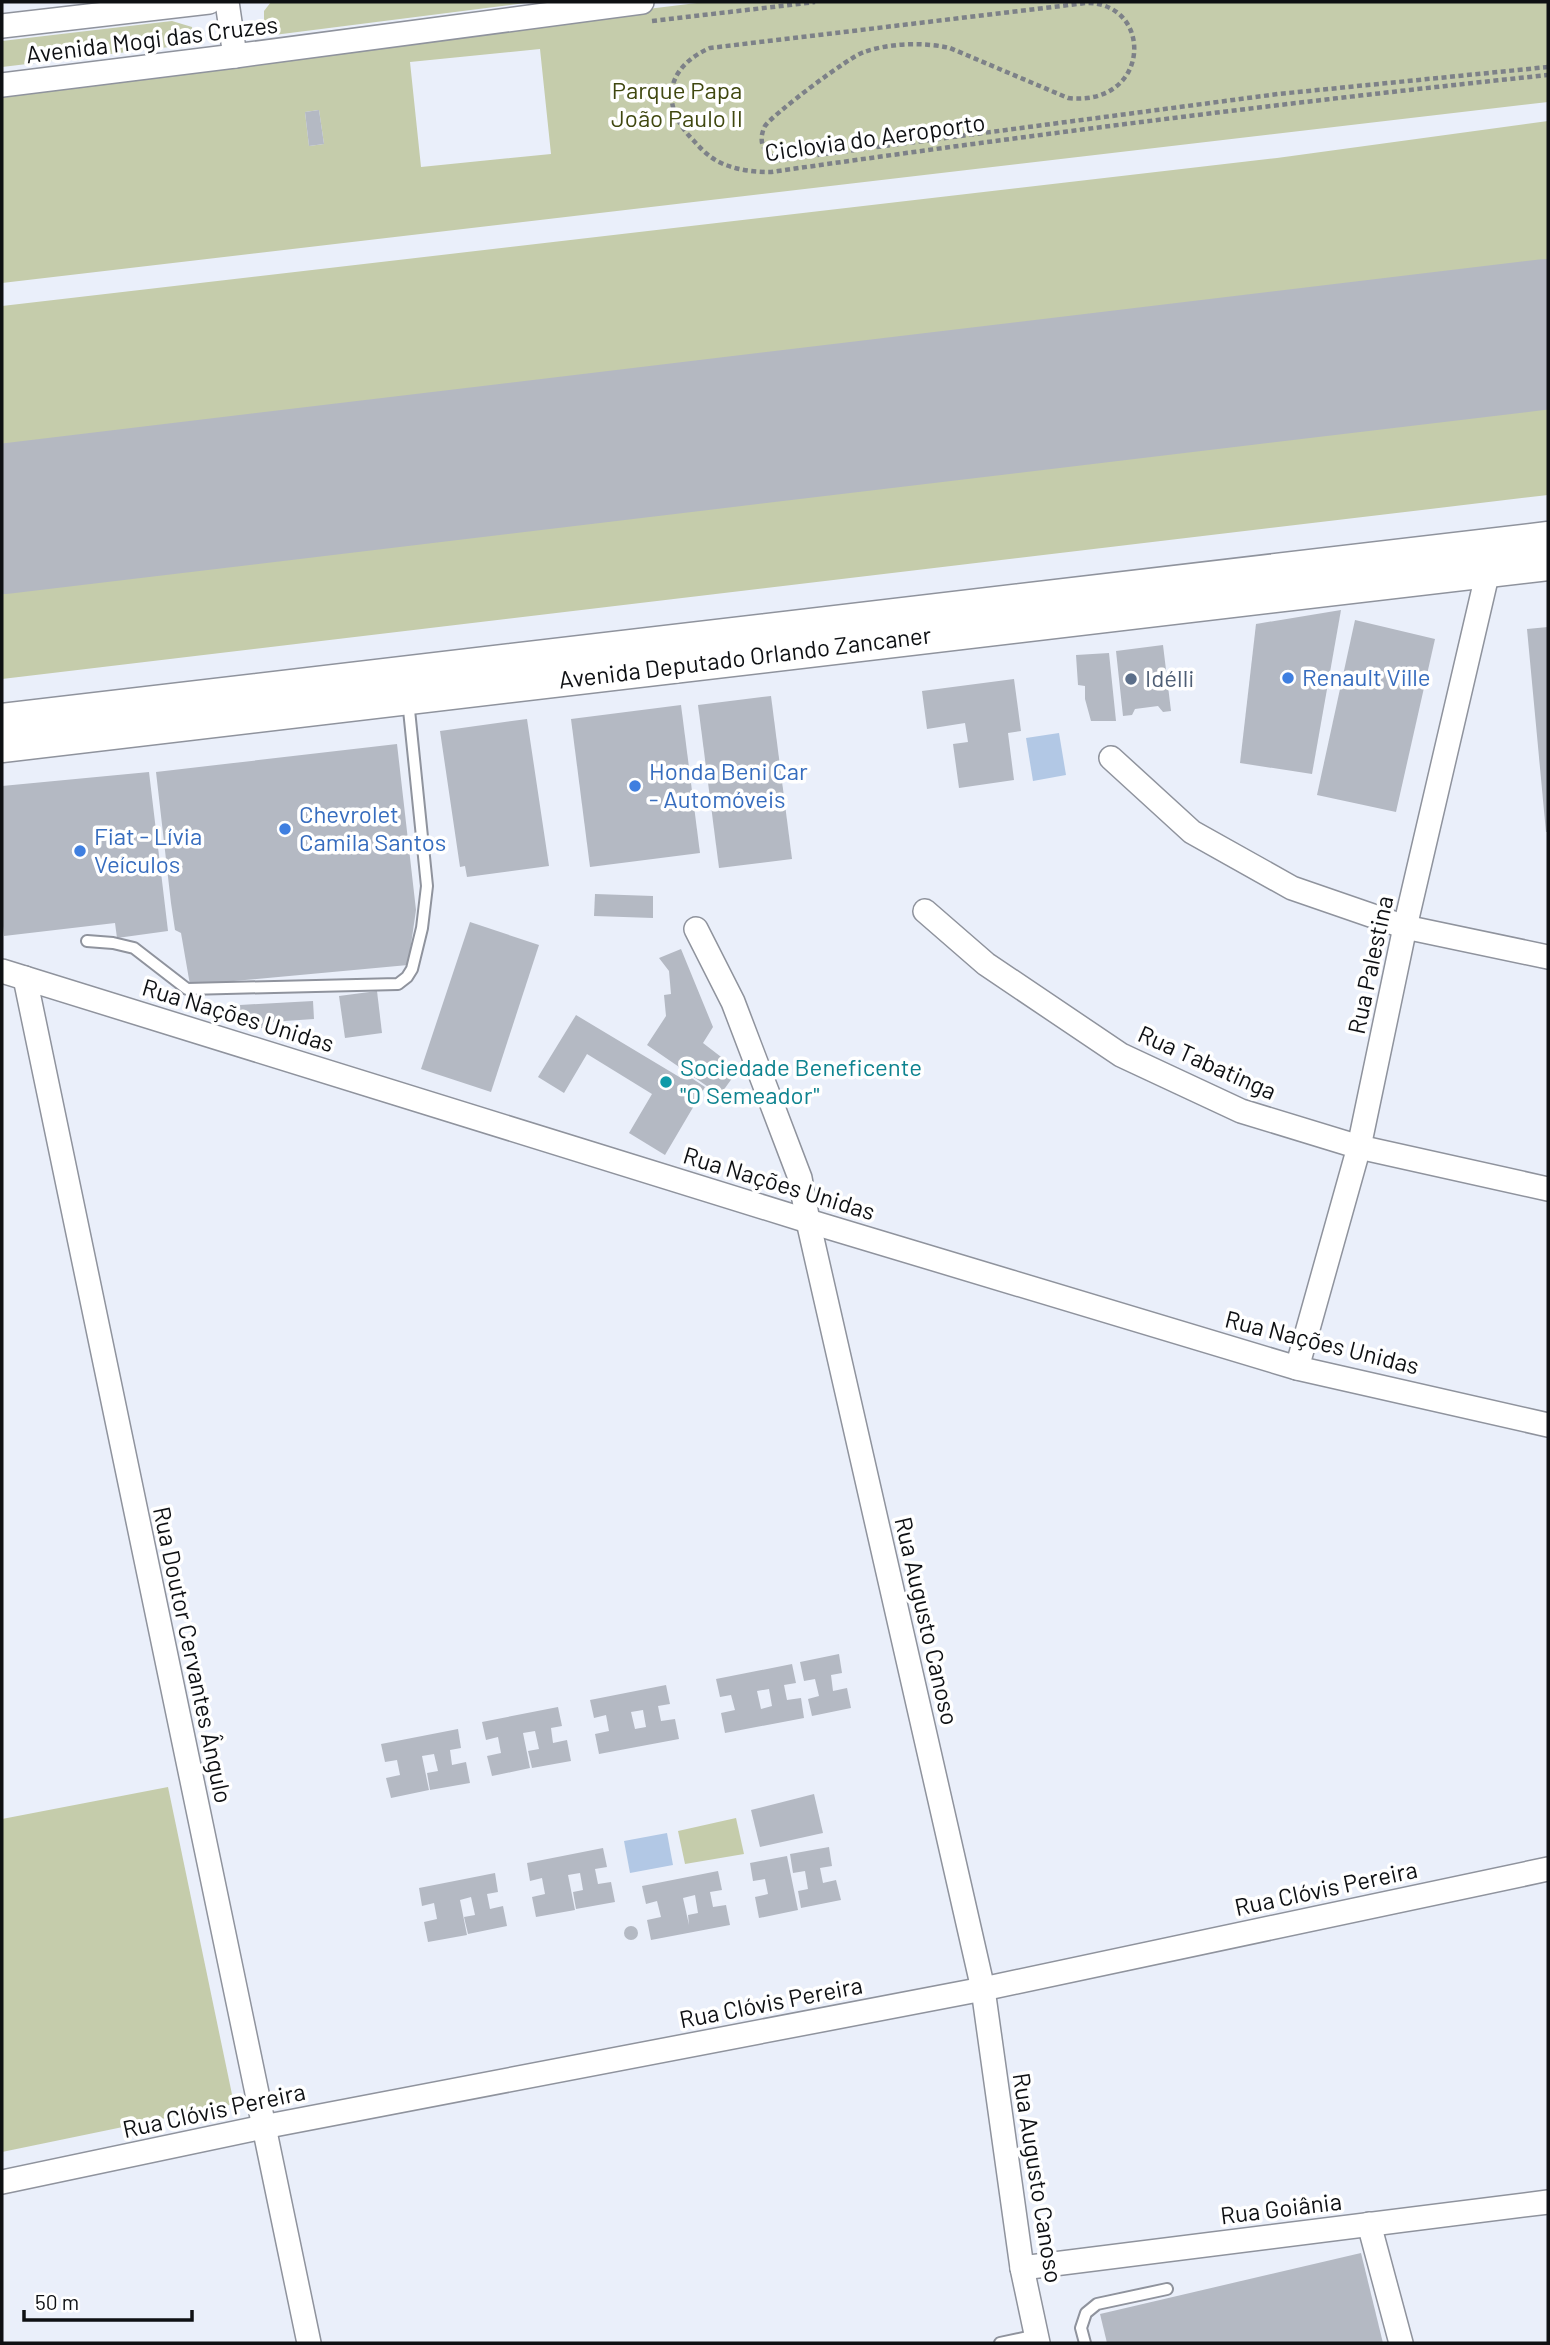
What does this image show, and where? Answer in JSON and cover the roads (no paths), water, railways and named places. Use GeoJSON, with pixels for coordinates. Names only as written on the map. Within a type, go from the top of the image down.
{"type":"FeatureCollection","features":[{"type":"Feature","properties":{"kind":"main road","name":"Avenida Deputado Orlando Zancaner"},"geometry":{"type":"LineString","coordinates":[[2,720],[1548,551]]}},
{"type":"Feature","properties":{"kind":"main road","name":"Avenida Deputado Orlando Zancaner"},"geometry":{"type":"LineString","coordinates":[[2,746],[408,698],[1418,566]]}},
{"type":"Feature","properties":{"kind":"street","name":"Avenida Mogi das Cruzes"},"geometry":{"type":"LineString","coordinates":[[2,26],[209,2]]}},
{"type":"Feature","properties":{"kind":"street"},"geometry":{"type":"LineString","coordinates":[[227,2],[235,56]]}},
{"type":"Feature","properties":{"kind":"street","name":"Avenida Mogi das Cruzes"},"geometry":{"type":"LineString","coordinates":[[2,85],[642,2]]}},
{"type":"Feature","properties":{"kind":"street","name":"Rua Palestina"},"geometry":{"type":"LineString","coordinates":[[1297,1368],[1359,1147],[1487,558]]}},
{"type":"Feature","properties":{"kind":"street"},"geometry":{"type":"LineString","coordinates":[[1111,758],[1192,832],[1292,888],[1405,927],[1548,957]]}},
{"type":"Feature","properties":{"kind":"street","name":"Rua Tabatinga"},"geometry":{"type":"LineString","coordinates":[[925,911],[986,964],[1121,1055],[1241,1111],[1359,1147],[1548,1189]]}},
{"type":"Feature","properties":{"kind":"street","name":"Rua Augusto Canoso"},"geometry":{"type":"LineString","coordinates":[[696,929],[733,1002],[800,1178],[983,1989],[1021,2269],[1037,2339]]}},
{"type":"Feature","properties":{"kind":"street","name":"Rua Nações Unidas"},"geometry":{"type":"LineString","coordinates":[[2,971],[808,1221],[1297,1368],[1548,1424]]}},
{"type":"Feature","properties":{"kind":"street","name":"Rua Doutor Cervantes Ângulo"},"geometry":{"type":"LineString","coordinates":[[25,978],[309,2343]]}},
{"type":"Feature","properties":{"kind":"street","name":"Rua Clóvis Pereira"},"geometry":{"type":"LineString","coordinates":[[2,2182],[263,2127],[983,1989],[1548,1869]]}},
{"type":"Feature","properties":{"kind":"street","name":"Rua Goiânia"},"geometry":{"type":"LineString","coordinates":[[1021,2269],[1548,2202]]}},
{"type":"Feature","properties":{"kind":"street"},"geometry":{"type":"LineString","coordinates":[[1369,2224],[1401,2343]]}},
{"type":"Feature","properties":{"kind":"lane"},"geometry":{"type":"LineString","coordinates":[[87,941],[134,948],[187,989],[398,984],[403,981],[410,974],[422,928],[427,886],[408,698]]}},
{"type":"Feature","properties":{"kind":"lane"},"geometry":{"type":"LineString","coordinates":[[1085,2343],[1081,2328],[1086,2313],[1097,2304],[1167,2289]]}},
{"type":"Feature","properties":{"kind":"lane"},"geometry":{"type":"LineString","coordinates":[[1000,2343],[1037,2339]]}},
{"type":"Feature","properties":{"kind":"water"},"geometry":{"type":"Polygon","coordinates":[[[1059,733],[1066,775],[1033,781],[1026,738],[1059,733]]]}},
{"type":"Feature","properties":{"kind":"water"},"geometry":{"type":"Polygon","coordinates":[[[667,1833],[673,1865],[630,1873],[624,1841],[667,1833]]]}},
{"type":"Feature","properties":{"kind":"place","name":"Renault Ville"},"geometry":{"type":"Point","coordinates":[1288,678]}},
{"type":"Feature","properties":{"kind":"place","name":"Idélli"},"geometry":{"type":"Point","coordinates":[1131,679]}},
{"type":"Feature","properties":{"kind":"place","name":"Honda Beni Car - Automóveis"},"geometry":{"type":"Point","coordinates":[635,786]}},
{"type":"Feature","properties":{"kind":"place","name":"Chevrolet Camila Santos"},"geometry":{"type":"Point","coordinates":[285,829]}},
{"type":"Feature","properties":{"kind":"place","name":"Fiat - Lívia Veículos"},"geometry":{"type":"Point","coordinates":[80,851]}},
{"type":"Feature","properties":{"kind":"place","name":"Sociedade Beneficente \"O Semeador\""},"geometry":{"type":"Point","coordinates":[666,1082]}},
{"type":"Feature","properties":{"kind":"park label","name":"Parque Papa João Paulo II"},"geometry":{"type":"Point","coordinates":[677,105]}}]}
